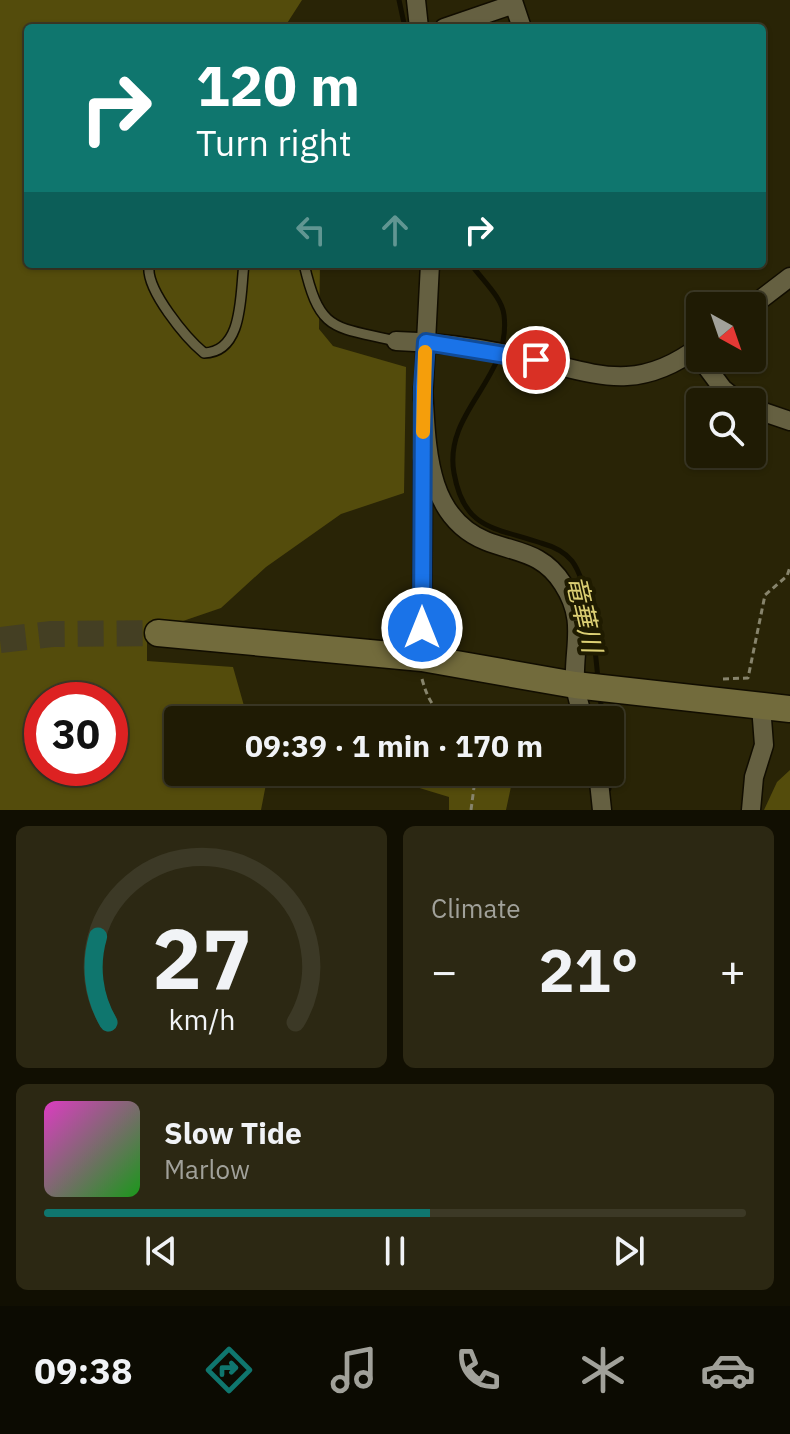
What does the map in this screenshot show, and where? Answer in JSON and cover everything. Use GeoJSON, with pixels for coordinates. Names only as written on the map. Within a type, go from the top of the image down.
{"type":"FeatureCollection","features":[{"type":"Feature","properties":{"kind":"street"},"geometry":{"type":"LineString","coordinates":[[416,0],[419,24]]}},
{"type":"Feature","properties":{"kind":"street"},"geometry":{"type":"LineString","coordinates":[[456,24],[514,4],[521,24]]}},
{"type":"Feature","properties":{"kind":"street"},"geometry":{"type":"LineString","coordinates":[[422,658],[423,387],[430,268]]}},
{"type":"Feature","properties":{"kind":"street"},"geometry":{"type":"LineString","coordinates":[[766,295],[790,277]]}},
{"type":"Feature","properties":{"kind":"street"},"geometry":{"type":"LineString","coordinates":[[396,341],[426,342],[501,353],[593,376],[616,377],[669,367],[686,355]]}},
{"type":"Feature","properties":{"kind":"street"},"geometry":{"type":"LineString","coordinates":[[423,387],[430,464],[445,509],[457,522],[484,540],[522,550],[553,569],[565,587],[578,615],[575,685],[580,706]]}},
{"type":"Feature","properties":{"kind":"street"},"geometry":{"type":"LineString","coordinates":[[766,413],[790,421]]}},
{"type":"Feature","properties":{"kind":"street"},"geometry":{"type":"LineString","coordinates":[[158,633],[422,658],[575,685],[790,709]]}},
{"type":"Feature","properties":{"kind":"street"},"geometry":{"type":"LineString","coordinates":[[751,810],[754,777],[764,745],[761,706]]}},
{"type":"Feature","properties":{"kind":"street"},"geometry":{"type":"LineString","coordinates":[[599,786],[602,810]]}},
{"type":"Feature","properties":{"kind":"lane"},"geometry":{"type":"LineString","coordinates":[[149,268],[152,288],[193,344],[204,353],[215,353],[234,336],[243,268]]}},
{"type":"Feature","properties":{"kind":"lane"},"geometry":{"type":"LineString","coordinates":[[305,268],[316,304],[327,321],[396,341]]}},
{"type":"Feature","properties":{"kind":"path"},"geometry":{"type":"LineString","coordinates":[[721,679],[748,678],[765,595],[787,576],[790,567]]}},
{"type":"Feature","properties":{"kind":"path"},"geometry":{"type":"LineString","coordinates":[[422,658],[422,680],[433,706]]}},
{"type":"Feature","properties":{"kind":"path"},"geometry":{"type":"LineString","coordinates":[[471,810],[474,786]]}},
{"type":"Feature","properties":{"kind":"shaded area"},"geometry":{"type":"Polygon","coordinates":[[[0,0],[302,0],[287,24],[24,24],[24,268],[320,268],[319,329],[333,346],[406,367],[404,493],[341,514],[266,567],[221,608],[147,630],[147,661],[233,667],[244,706],[164,706],[164,786],[266,786],[261,810],[0,810],[0,0]]]}},
{"type":"Feature","properties":{"kind":"shaded area"},"geometry":{"type":"Polygon","coordinates":[[[790,770],[790,810],[764,810],[777,782],[790,770]]]}},
{"type":"Feature","properties":{"kind":"shaded area"},"geometry":{"type":"Polygon","coordinates":[[[413,786],[511,786],[506,810],[449,810],[449,797],[413,786]]]}},
{"type":"Feature","properties":{"kind":"waterway","name":"竜華川"},"geometry":{"type":"LineString","coordinates":[[399,0],[404,24]]}},
{"type":"Feature","properties":{"kind":"waterway","name":"竜華川"},"geometry":{"type":"LineString","coordinates":[[474,268],[502,308],[504,338],[489,377],[458,431],[453,451],[459,492],[465,506],[484,523],[554,547],[572,561],[587,601],[598,679]]}},
{"type":"Feature","properties":{"kind":"waterway","name":"竜華川"},"geometry":{"type":"LineString","coordinates":[[600,697],[601,706]]}},
{"type":"Feature","properties":{"kind":"tunnel"},"geometry":{"type":"LineString","coordinates":[[0,640],[52,634],[158,633]]}},
{"type":"Feature","properties":{"kind":"slow traffic"},"geometry":{"type":"LineString","coordinates":[[423,432],[425,352]]}},
{"type":"Feature","properties":{"kind":"route"},"geometry":{"type":"LineString","coordinates":[[422,628],[426,342],[536,360]]}}]}
